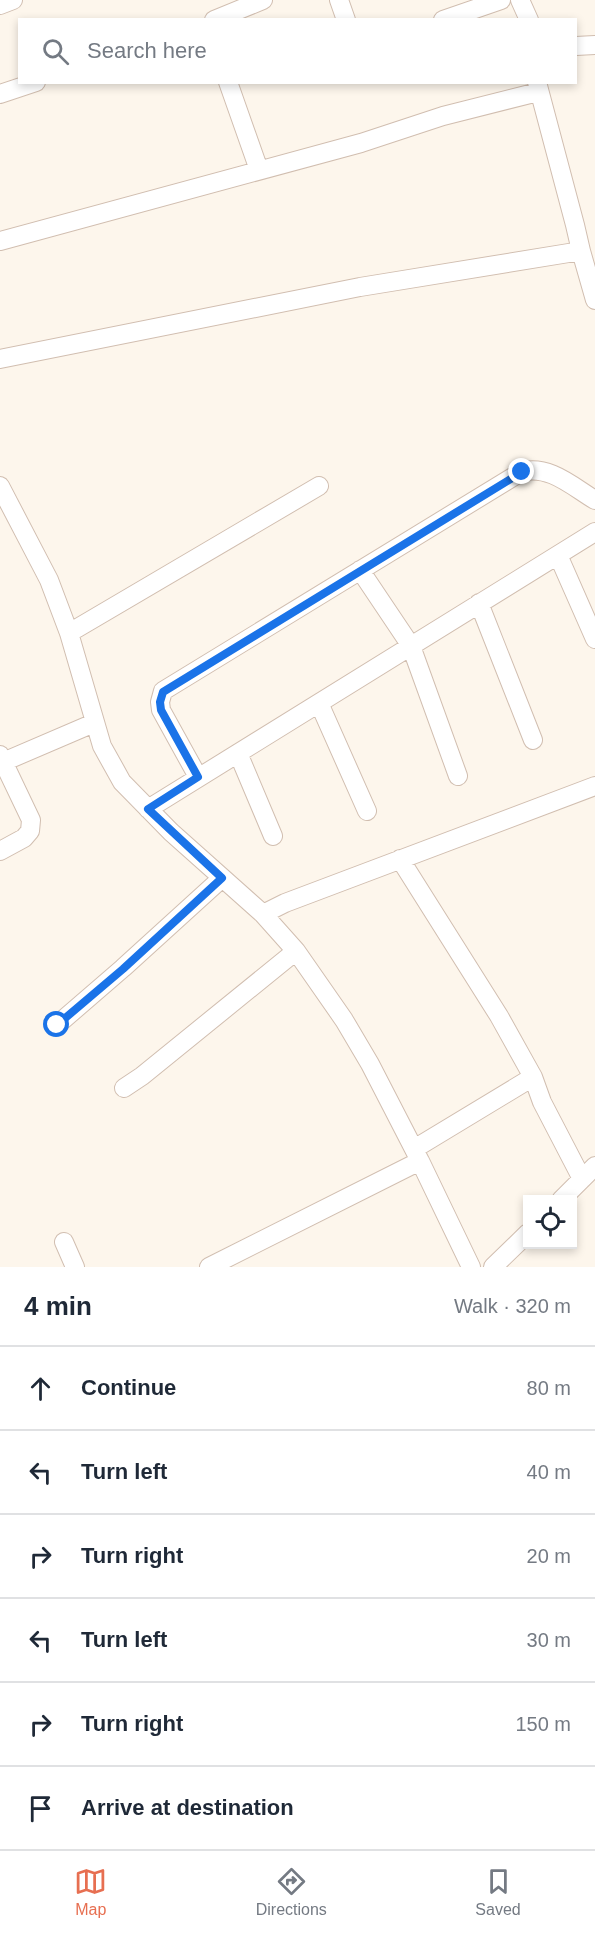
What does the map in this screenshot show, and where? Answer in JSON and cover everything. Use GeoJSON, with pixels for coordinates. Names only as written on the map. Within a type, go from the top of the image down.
{"type":"FeatureCollection","features":[{"type":"Feature","properties":{"kind":"street"},"geometry":{"type":"LineString","coordinates":[[0,5],[13,0]]}},
{"type":"Feature","properties":{"kind":"street"},"geometry":{"type":"LineString","coordinates":[[219,18],[262,0]]}},
{"type":"Feature","properties":{"kind":"street"},"geometry":{"type":"LineString","coordinates":[[339,0],[345,18]]}},
{"type":"Feature","properties":{"kind":"street"},"geometry":{"type":"LineString","coordinates":[[449,18],[501,0]]}},
{"type":"Feature","properties":{"kind":"street"},"geometry":{"type":"LineString","coordinates":[[520,0],[528,18]]}},
{"type":"Feature","properties":{"kind":"street"},"geometry":{"type":"LineString","coordinates":[[577,46],[595,45]]}},
{"type":"Feature","properties":{"kind":"street"},"geometry":{"type":"LineString","coordinates":[[0,94],[30,84]]}},
{"type":"Feature","properties":{"kind":"street"},"geometry":{"type":"LineString","coordinates":[[229,84],[259,170]]}},
{"type":"Feature","properties":{"kind":"street"},"geometry":{"type":"LineString","coordinates":[[0,241],[361,143],[538,87],[577,231],[580,251],[595,300]]}},
{"type":"Feature","properties":{"kind":"street"},"geometry":{"type":"LineString","coordinates":[[0,359],[360,287],[580,251]]}},
{"type":"Feature","properties":{"kind":"street"},"geometry":{"type":"LineString","coordinates":[[198,777],[161,710],[160,702],[163,692],[522,472],[530,469],[547,471],[595,500]]}},
{"type":"Feature","properties":{"kind":"street"},"geometry":{"type":"LineString","coordinates":[[0,486],[49,580],[69,633],[102,746],[122,782],[148,809],[263,914],[296,951],[344,1020],[370,1064],[471,1267]]}},
{"type":"Feature","properties":{"kind":"street"},"geometry":{"type":"LineString","coordinates":[[69,633],[319,486]]}},
{"type":"Feature","properties":{"kind":"street"},"geometry":{"type":"LineString","coordinates":[[148,809],[595,532]]}},
{"type":"Feature","properties":{"kind":"street"},"geometry":{"type":"LineString","coordinates":[[558,555],[595,639]]}},
{"type":"Feature","properties":{"kind":"street"},"geometry":{"type":"LineString","coordinates":[[360,570],[411,646],[458,776]]}},
{"type":"Feature","properties":{"kind":"street"},"geometry":{"type":"LineString","coordinates":[[479,603],[533,740]]}},
{"type":"Feature","properties":{"kind":"street"},"geometry":{"type":"LineString","coordinates":[[319,702],[366,811]]}},
{"type":"Feature","properties":{"kind":"street"},"geometry":{"type":"LineString","coordinates":[[0,850],[24,838],[30,831],[30,820],[1,758],[94,723]]}},
{"type":"Feature","properties":{"kind":"street"},"geometry":{"type":"LineString","coordinates":[[238,753],[273,836]]}},
{"type":"Feature","properties":{"kind":"street"},"geometry":{"type":"LineString","coordinates":[[263,914],[285,903],[595,786]]}},
{"type":"Feature","properties":{"kind":"street"},"geometry":{"type":"LineString","coordinates":[[400,859],[499,1016],[533,1077],[542,1102],[582,1179]]}},
{"type":"Feature","properties":{"kind":"street"},"geometry":{"type":"LineString","coordinates":[[57,1025],[123,969],[222,878]]}},
{"type":"Feature","properties":{"kind":"street"},"geometry":{"type":"LineString","coordinates":[[124,1088],[142,1076],[296,951]]}},
{"type":"Feature","properties":{"kind":"street"},"geometry":{"type":"LineString","coordinates":[[209,1267],[417,1155],[533,1077]]}},
{"type":"Feature","properties":{"kind":"street"},"geometry":{"type":"LineString","coordinates":[[566,1195],[595,1166]]}},
{"type":"Feature","properties":{"kind":"street"},"geometry":{"type":"LineString","coordinates":[[493,1267],[523,1238]]}},
{"type":"Feature","properties":{"kind":"street"},"geometry":{"type":"LineString","coordinates":[[64,1242],[75,1267]]}},
{"type":"Feature","properties":{"kind":"route"},"geometry":{"type":"LineString","coordinates":[[57,1025],[123,969],[222,878],[148,809],[198,777],[161,710],[160,697],[163,692],[522,472]]}}]}
